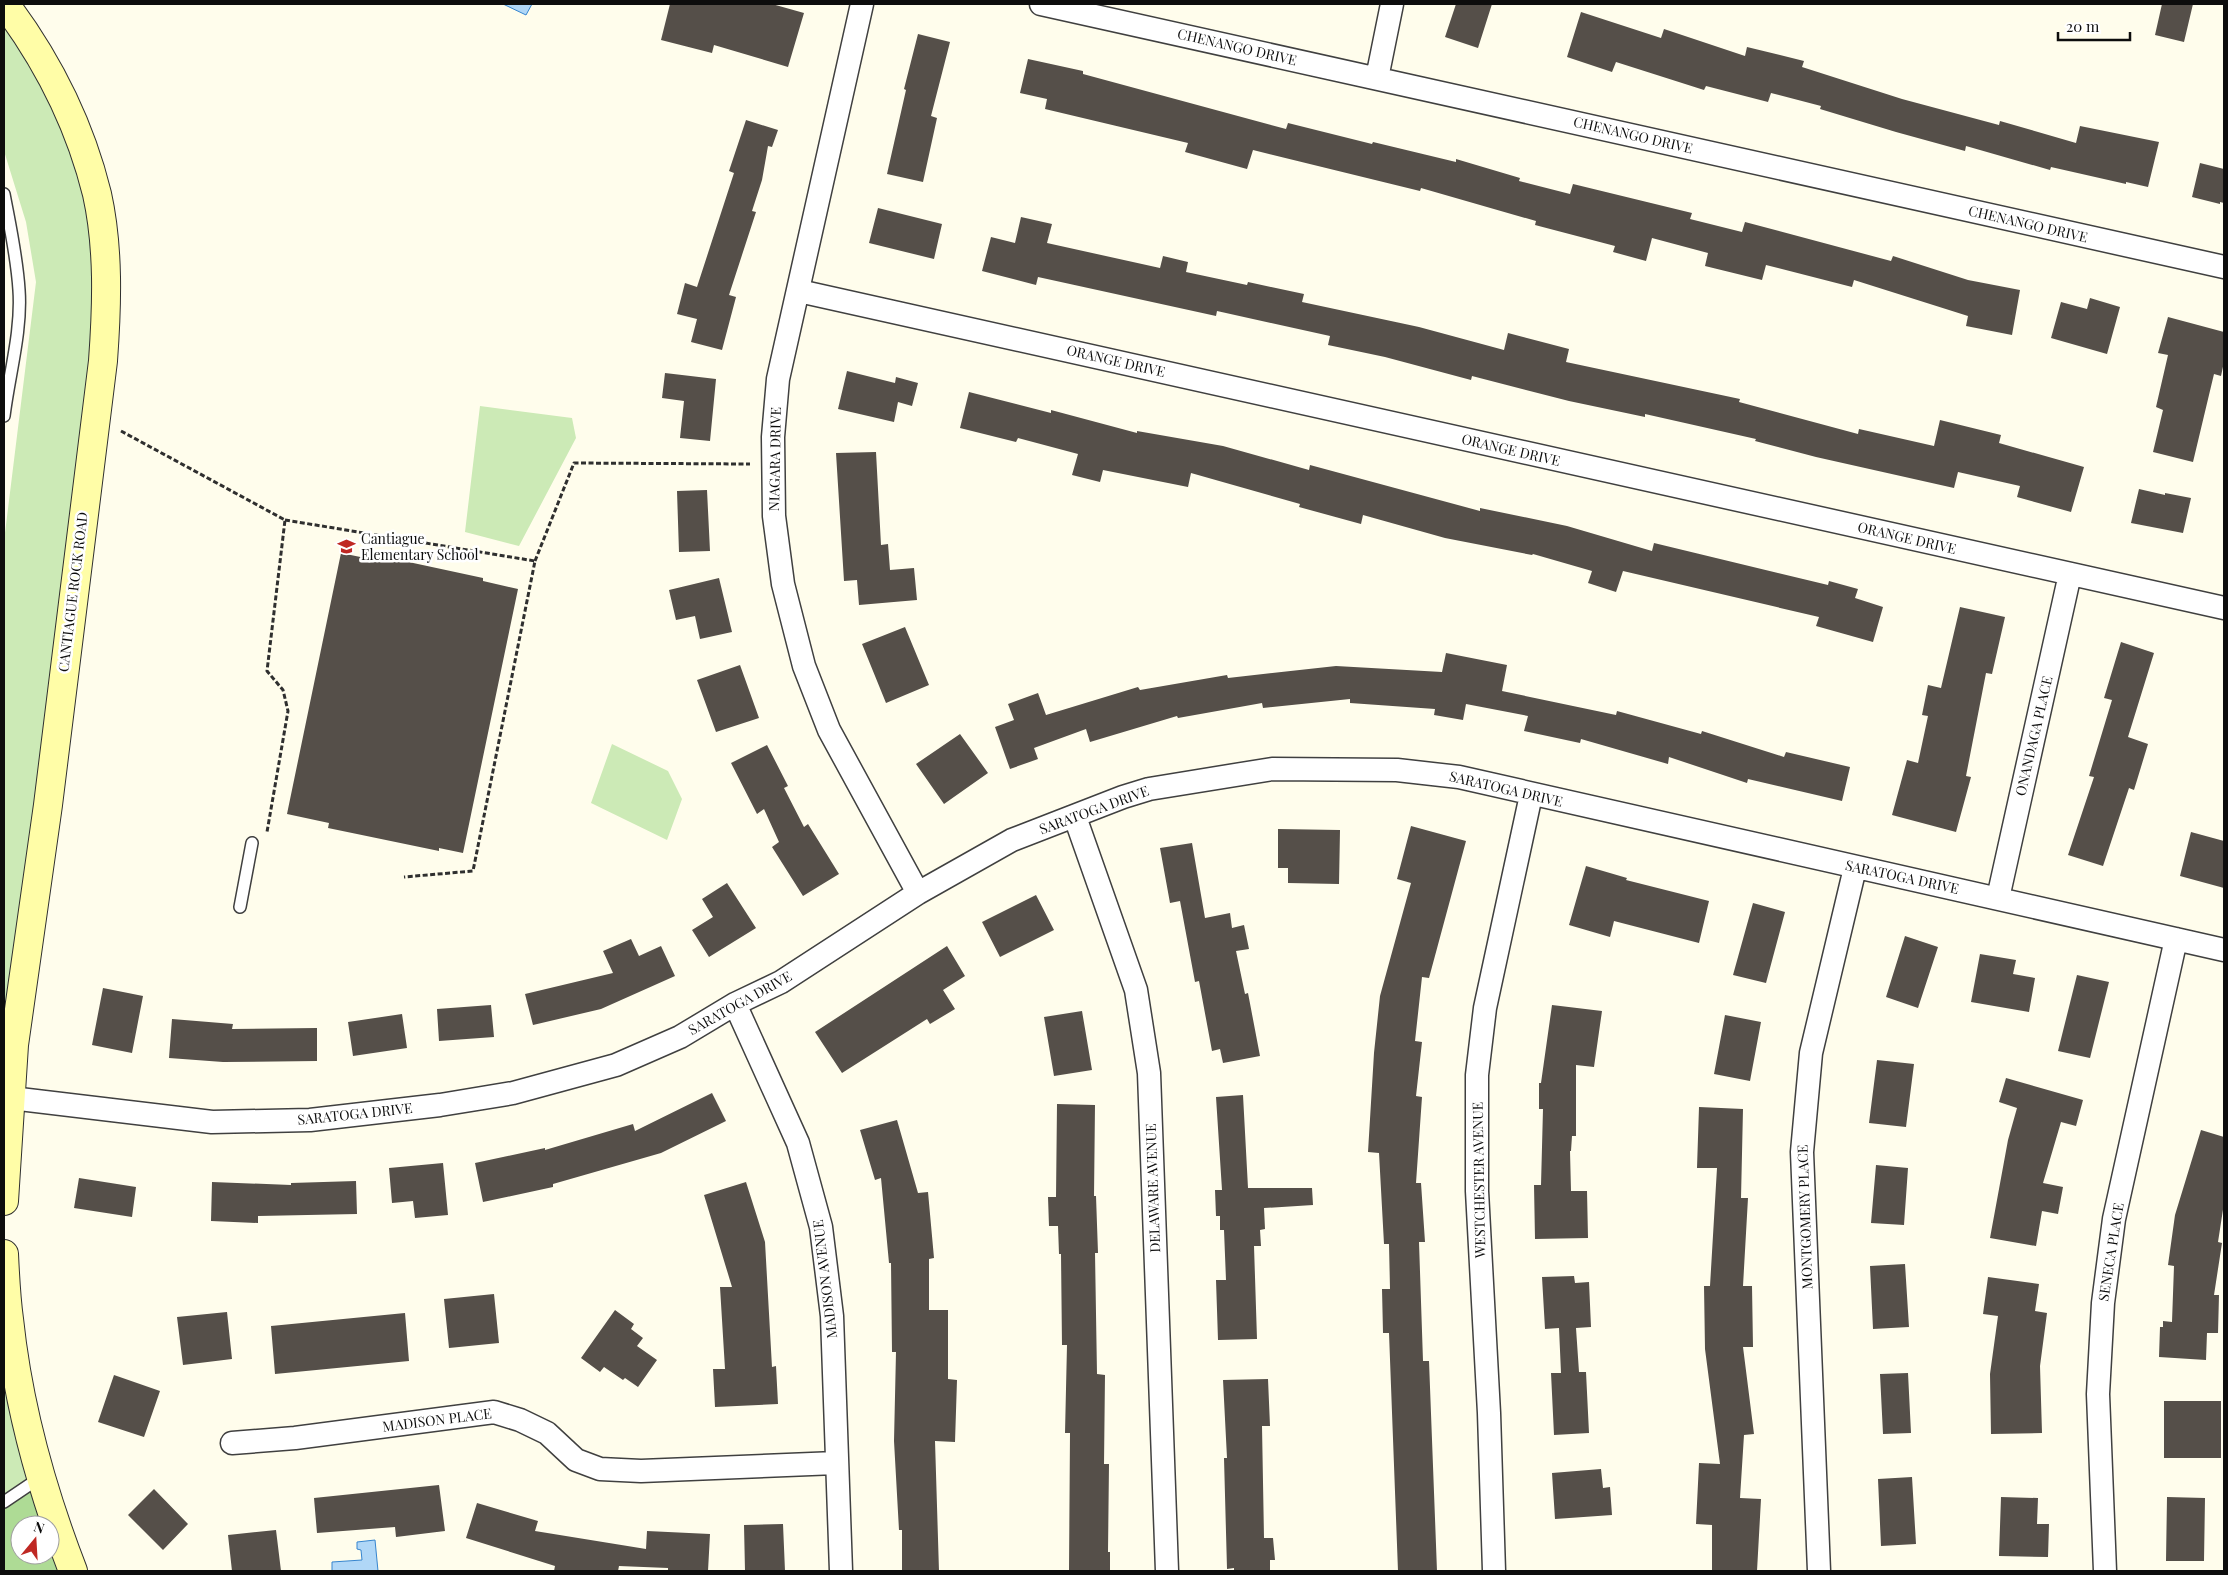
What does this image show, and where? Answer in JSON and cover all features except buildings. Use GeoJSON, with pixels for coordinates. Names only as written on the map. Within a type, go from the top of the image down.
{"type":"FeatureCollection","features":[{"type":"Feature","properties":{"kind":"main road","name":"CANTIAGUE ROCK ROAD"},"geometry":{"type":"LineString","coordinates":[[4,1201],[14,1044],[48,804],[103,361],[106,314],[105,249],[97,195],[77,131],[52,77],[5,4]]}},
{"type":"Feature","properties":{"kind":"main road"},"geometry":{"type":"LineString","coordinates":[[4,1254],[9,1320],[20,1393],[61,1541],[73,1571]]}},
{"type":"Feature","properties":{"kind":"street","name":"NIAGARA DRIVE"},"geometry":{"type":"LineString","coordinates":[[862,4],[778,380],[773,437],[774,516],[783,584],[804,666],[829,730],[918,893]]}},
{"type":"Feature","properties":{"kind":"street"},"geometry":{"type":"LineString","coordinates":[[1377,78],[1392,4]]}},
{"type":"Feature","properties":{"kind":"street","name":"CHENANGO DRIVE"},"geometry":{"type":"LineString","coordinates":[[1050,5],[2224,267]]}},
{"type":"Feature","properties":{"kind":"street","name":"ORANGE DRIVE"},"geometry":{"type":"LineString","coordinates":[[799,290],[2224,608]]}},
{"type":"Feature","properties":{"kind":"street","name":"ONANDAGA PLACE"},"geometry":{"type":"LineString","coordinates":[[1998,898],[2070,574]]}},
{"type":"Feature","properties":{"kind":"street","name":"SARATOGA DRIVE"},"geometry":{"type":"LineString","coordinates":[[11,1098],[212,1122],[310,1120],[440,1106],[513,1094],[616,1065],[680,1036],[734,1004],[781,982],[918,893],[1012,840],[1123,797],[1149,789],[1272,768],[1396,770],[1459,777],[1531,795],[2224,950]]}},
{"type":"Feature","properties":{"kind":"street","name":"WESTCHESTER AVENUE"},"geometry":{"type":"LineString","coordinates":[[1494,1571],[1489,1412],[1477,1191],[1477,1075],[1485,1008],[1531,795]]}},
{"type":"Feature","properties":{"kind":"street","name":"DELAWARE AVENUE"},"geometry":{"type":"LineString","coordinates":[[1075,817],[1136,990],[1149,1073],[1167,1571]]}},
{"type":"Feature","properties":{"kind":"street","name":"MONTGOMERY PLACE"},"geometry":{"type":"LineString","coordinates":[[1819,1571],[1802,1152],[1811,1054],[1855,868]]}},
{"type":"Feature","properties":{"kind":"street","name":"SENECA PLACE"},"geometry":{"type":"LineString","coordinates":[[2105,1571],[2098,1394],[2103,1303],[2114,1218],[2176,939]]}},
{"type":"Feature","properties":{"kind":"street","name":"MADISON AVENUE"},"geometry":{"type":"LineString","coordinates":[[734,1004],[798,1143],[821,1227],[832,1316],[841,1571]]}},
{"type":"Feature","properties":{"kind":"street","name":"MADISON PLACE"},"geometry":{"type":"LineString","coordinates":[[232,1442],[295,1438],[494,1412],[520,1420],[547,1433],[576,1460],[600,1469],[642,1471],[836,1462]]}},
{"type":"Feature","properties":{"kind":"lane"},"geometry":{"type":"LineString","coordinates":[[4,194],[15,251],[19,291],[18,324],[4,416]]}},
{"type":"Feature","properties":{"kind":"lane"},"geometry":{"type":"LineString","coordinates":[[240,907],[252,843]]}},
{"type":"Feature","properties":{"kind":"lane"},"geometry":{"type":"LineString","coordinates":[[4,1502],[42,1477]]}},
{"type":"Feature","properties":{"kind":"path"},"geometry":{"type":"LineString","coordinates":[[95,417],[285,520],[535,561]]}},
{"type":"Feature","properties":{"kind":"path"},"geometry":{"type":"LineString","coordinates":[[404,877],[473,871],[535,561],[574,463],[773,465]]}},
{"type":"Feature","properties":{"kind":"path"},"geometry":{"type":"LineString","coordinates":[[266,836],[288,711],[283,690],[267,671],[285,520]]}},
{"type":"Feature","properties":{"kind":"green space"},"geometry":{"type":"Polygon","coordinates":[[[4,4],[77,131],[106,314],[4,1025],[4,541],[36,282],[26,222],[4,151],[4,4]]]}},
{"type":"Feature","properties":{"kind":"green space"},"geometry":{"type":"Polygon","coordinates":[[[480,406],[572,418],[576,438],[519,546],[465,532],[480,406]]]}},
{"type":"Feature","properties":{"kind":"green space"},"geometry":{"type":"Polygon","coordinates":[[[612,744],[668,771],[682,799],[667,840],[591,803],[612,744]]]}},
{"type":"Feature","properties":{"kind":"green space"},"geometry":{"type":"Polygon","coordinates":[[[4,1359],[41,1477],[4,1502],[4,1359]]]}},
{"type":"Feature","properties":{"kind":"green space"},"geometry":{"type":"Polygon","coordinates":[[[41,1477],[56,1515],[10,1515],[10,1565],[60,1565],[60,1527],[77,1571],[4,1571],[4,1502],[41,1477]]]}},
{"type":"Feature","properties":{"kind":"water"},"geometry":{"type":"Polygon","coordinates":[[[503,4],[532,4],[526,15],[503,4]]]}},
{"type":"Feature","properties":{"kind":"water"},"geometry":{"type":"Polygon","coordinates":[[[375,1540],[378,1571],[332,1571],[332,1562],[362,1560],[361,1550],[357,1549],[357,1542],[375,1540]]]}},
{"type":"Feature","properties":{"kind":"place","name":"Cantiague Elementary School"},"geometry":{"type":"Point","coordinates":[347,547]}}]}
